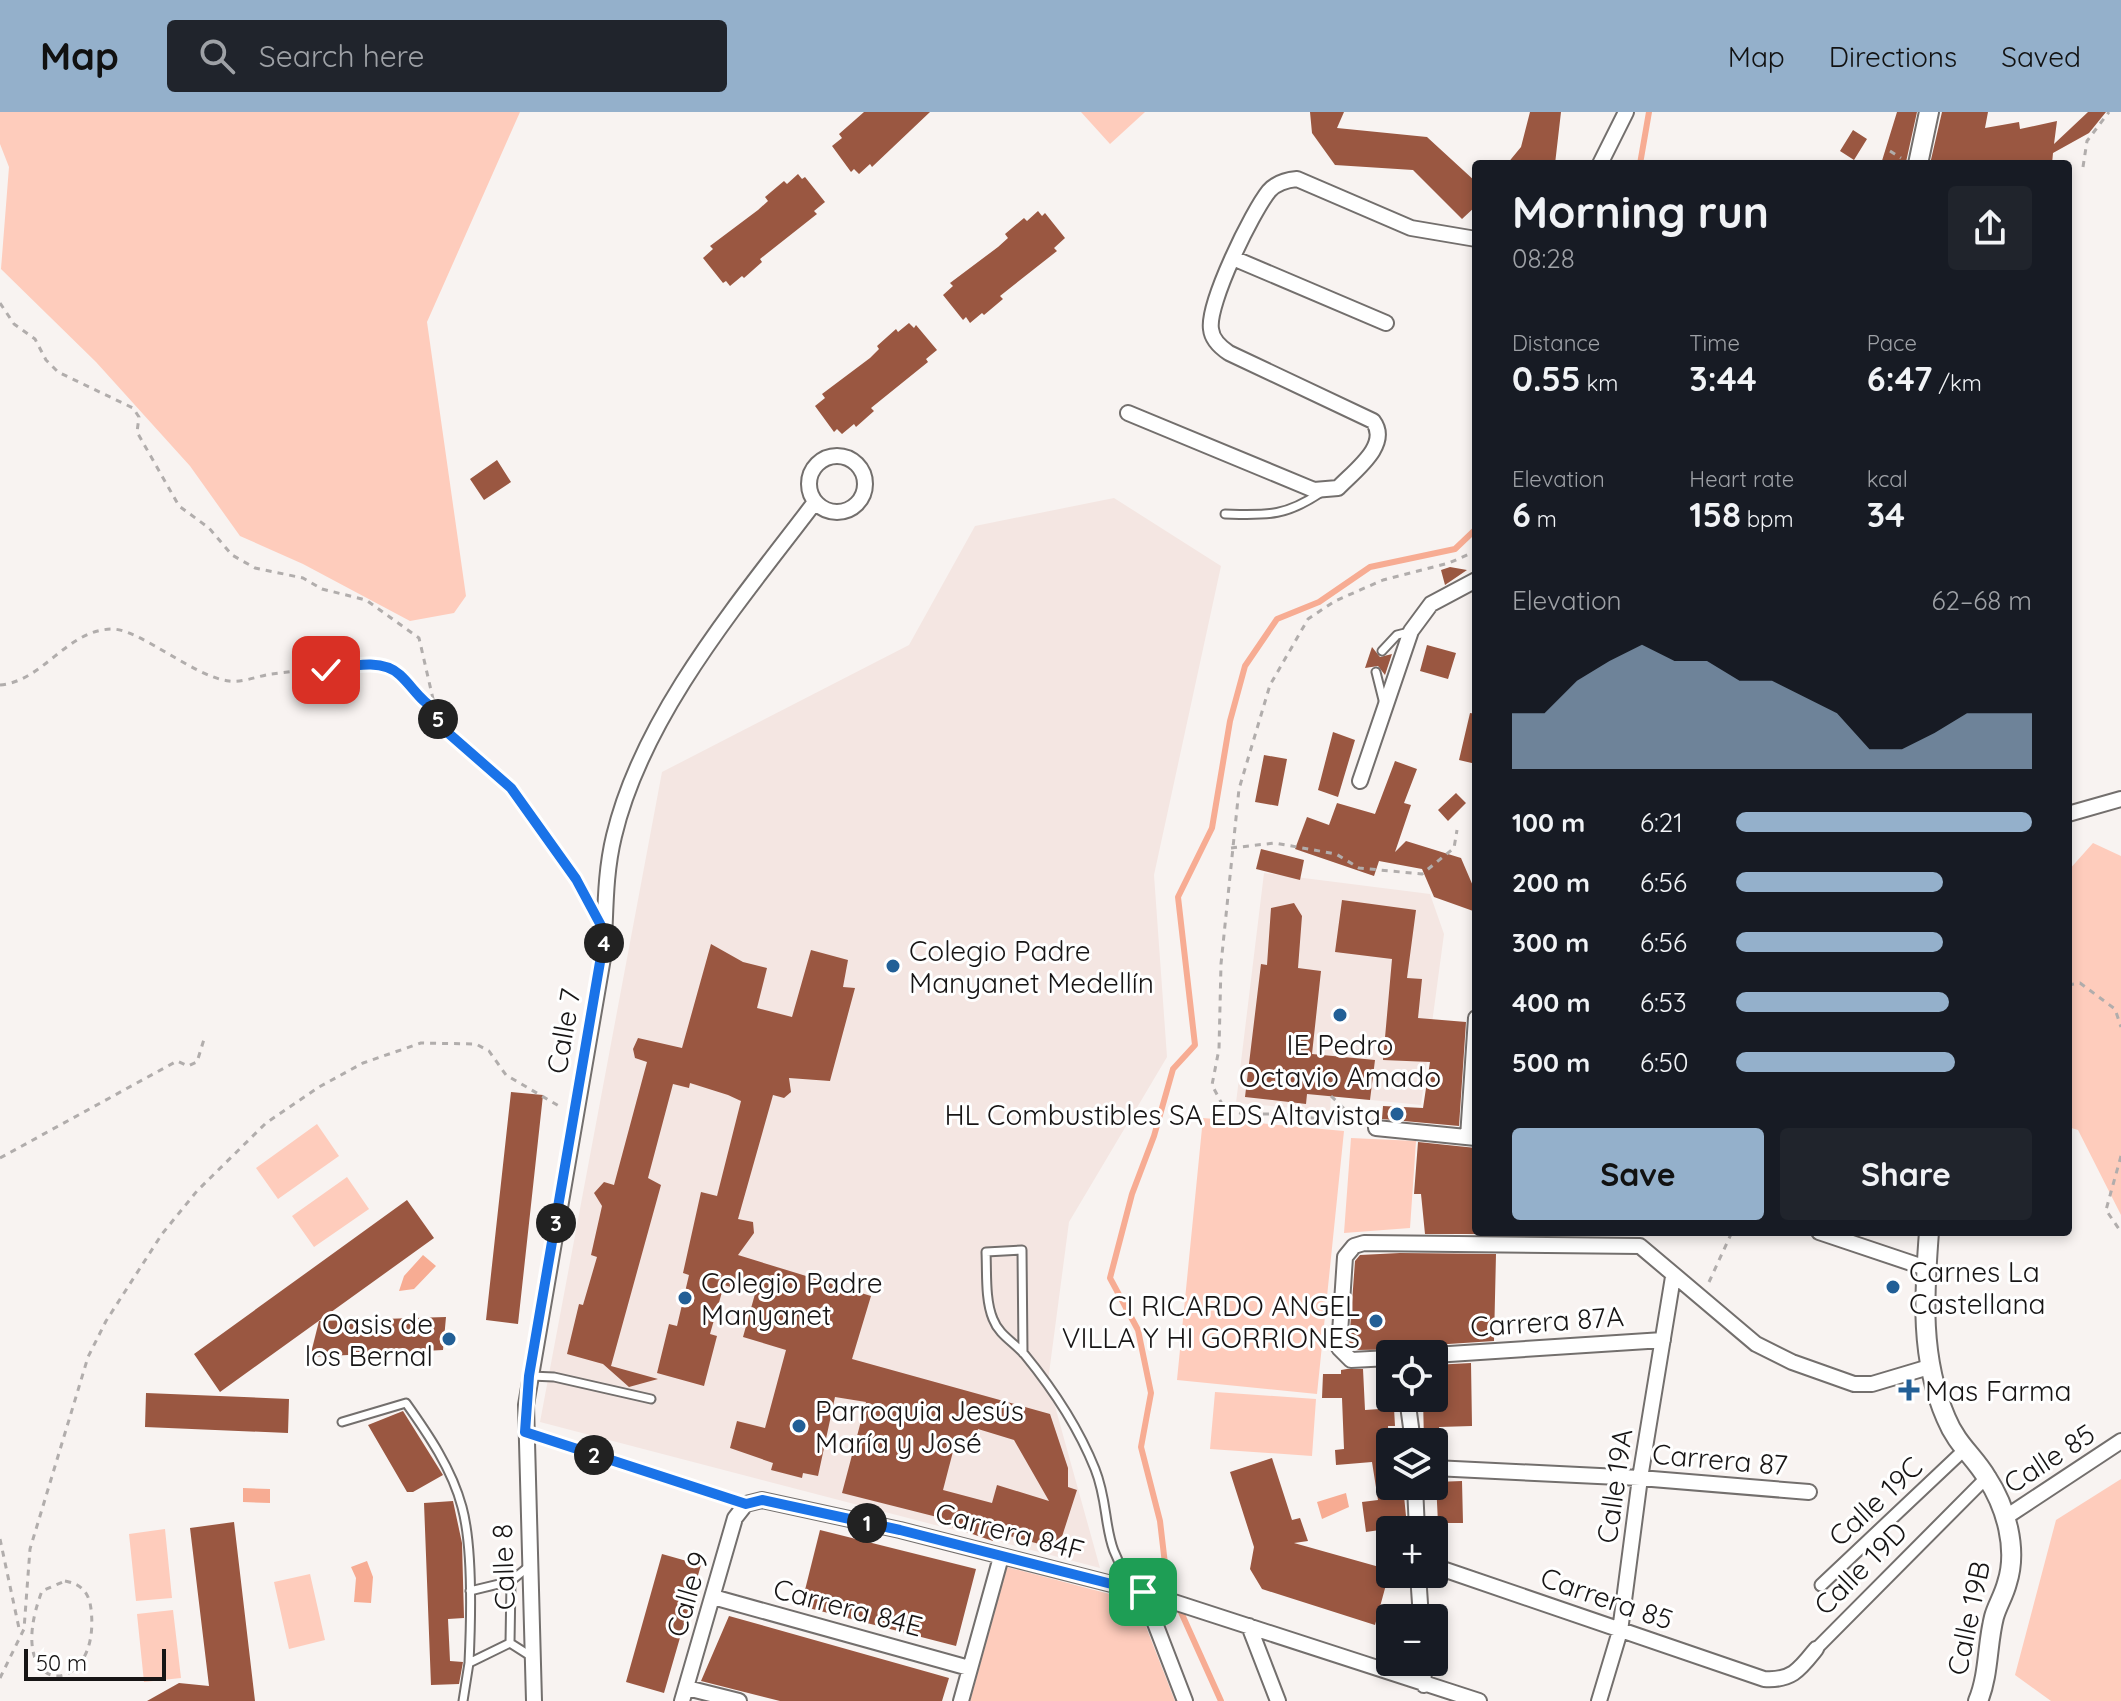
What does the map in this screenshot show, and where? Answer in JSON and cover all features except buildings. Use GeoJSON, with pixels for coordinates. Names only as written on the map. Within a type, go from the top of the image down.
{"type":"FeatureCollection","features":[{"type":"Feature","properties":{"kind":"street"},"geometry":{"type":"LineString","coordinates":[[1602,160],[1626,112]]}},
{"type":"Feature","properties":{"kind":"street"},"geometry":{"type":"LineString","coordinates":[[1919,160],[1929,112]]}},
{"type":"Feature","properties":{"kind":"street"},"geometry":{"type":"LineString","coordinates":[[1128,413],[1321,491],[1338,488],[1378,444],[1377,427],[1367,417],[1229,353],[1217,343],[1210,320],[1240,239],[1270,190],[1278,184],[1297,179],[1411,228],[1472,238]]}},
{"type":"Feature","properties":{"kind":"street"},"geometry":{"type":"LineString","coordinates":[[1233,258],[1386,323]]}},
{"type":"Feature","properties":{"kind":"street"},"geometry":{"type":"LineString","coordinates":[[837,456],[855,463],[864,479],[865,488],[856,504],[849,510],[831,512],[815,502],[808,483],[819,462],[837,456]]}},
{"type":"Feature","properties":{"kind":"street","name":"Calle 7"},"geometry":{"type":"LineString","coordinates":[[525,1432],[529,1376],[603,958],[607,876],[628,790],[666,708],[815,502]]}},
{"type":"Feature","properties":{"kind":"street"},"geometry":{"type":"LineString","coordinates":[[1360,781],[1411,631],[1431,604],[1472,582]]}},
{"type":"Feature","properties":{"kind":"street"},"geometry":{"type":"LineString","coordinates":[[2072,813],[2121,799]]}},
{"type":"Feature","properties":{"kind":"street"},"geometry":{"type":"LineString","coordinates":[[1379,1124],[1472,1138]]}},
{"type":"Feature","properties":{"kind":"street"},"geometry":{"type":"LineString","coordinates":[[1831,1236],[1926,1268]]}},
{"type":"Feature","properties":{"kind":"street","name":"Calle 19B"},"geometry":{"type":"LineString","coordinates":[[1929,1236],[1925,1326],[1929,1367],[1946,1418],[1963,1451],[1987,1477],[2006,1517],[2011,1544],[2009,1580],[1994,1616],[1978,1701]]}},
{"type":"Feature","properties":{"kind":"street"},"geometry":{"type":"LineString","coordinates":[[1376,1359],[1344,1357],[1339,1348],[1345,1257],[1354,1246],[1364,1243],[1641,1239],[1673,1277],[1756,1344],[1835,1379],[1872,1384],[1929,1367]]}},
{"type":"Feature","properties":{"kind":"street","name":"Calle 19A"},"geometry":{"type":"LineString","coordinates":[[1599,1701],[1620,1631],[1640,1478],[1673,1277]]}},
{"type":"Feature","properties":{"kind":"street","name":"Carrera 87A"},"geometry":{"type":"LineString","coordinates":[[1448,1354],[1663,1340]]}},
{"type":"Feature","properties":{"kind":"street","name":"Calle 8"},"geometry":{"type":"LineString","coordinates":[[525,1432],[534,1701]]}},
{"type":"Feature","properties":{"kind":"street","name":"Calle 85"},"geometry":{"type":"LineString","coordinates":[[2006,1517],[2121,1441]]}},
{"type":"Feature","properties":{"kind":"street","name":"Calle 19C"},"geometry":{"type":"LineString","coordinates":[[1821,1585],[1963,1451]]}},
{"type":"Feature","properties":{"kind":"street","name":"Carrera 87"},"geometry":{"type":"LineString","coordinates":[[1448,1469],[1640,1478],[1809,1492]]}},
{"type":"Feature","properties":{"kind":"street","name":"Calle 19D"},"geometry":{"type":"LineString","coordinates":[[1764,1679],[1784,1679],[1796,1674],[1816,1649],[1987,1477]]}},
{"type":"Feature","properties":{"kind":"street","name":"Carrera 84F"},"geometry":{"type":"LineString","coordinates":[[746,1504],[762,1500],[900,1530],[1143,1592],[1479,1701]]}},
{"type":"Feature","properties":{"kind":"street","name":"Calle 9"},"geometry":{"type":"LineString","coordinates":[[684,1695],[735,1518],[746,1504]]}},
{"type":"Feature","properties":{"kind":"street"},"geometry":{"type":"LineString","coordinates":[[961,1701],[1001,1557]]}},
{"type":"Feature","properties":{"kind":"street","name":"Carrera 85"},"geometry":{"type":"LineString","coordinates":[[1448,1571],[1764,1679]]}},
{"type":"Feature","properties":{"kind":"street"},"geometry":{"type":"LineString","coordinates":[[1143,1592],[1185,1701]]}},
{"type":"Feature","properties":{"kind":"street","name":"Carrera 84E"},"geometry":{"type":"LineString","coordinates":[[713,1597],[969,1668]]}},
{"type":"Feature","properties":{"kind":"street"},"geometry":{"type":"LineString","coordinates":[[1249,1626],[1278,1701]]}},
{"type":"Feature","properties":{"kind":"street"},"geometry":{"type":"LineString","coordinates":[[1424,1676],[1424,1685]]}},
{"type":"Feature","properties":{"kind":"street"},"geometry":{"type":"LineString","coordinates":[[684,1695],[739,1701]]}},
{"type":"Feature","properties":{"kind":"lane"},"geometry":{"type":"LineString","coordinates":[[1225,514],[1276,515],[1295,510],[1321,491]]}},
{"type":"Feature","properties":{"kind":"lane"},"geometry":{"type":"LineString","coordinates":[[1382,651],[1397,635],[1411,631]]}},
{"type":"Feature","properties":{"kind":"lane"},"geometry":{"type":"LineString","coordinates":[[1376,672],[1385,707]]}},
{"type":"Feature","properties":{"kind":"lane"},"geometry":{"type":"LineString","coordinates":[[1023,1353],[1022,1250],[986,1252],[991,1316],[997,1329],[1023,1353],[1057,1399],[1088,1456],[1102,1496],[1109,1540],[1127,1577],[1143,1592]]}},
{"type":"Feature","properties":{"kind":"lane"},"geometry":{"type":"LineString","coordinates":[[529,1376],[554,1377],[651,1399]]}},
{"type":"Feature","properties":{"kind":"lane"},"geometry":{"type":"LineString","coordinates":[[342,1422],[406,1403],[415,1411],[432,1438],[462,1507],[470,1591],[469,1663],[463,1701]]}},
{"type":"Feature","properties":{"kind":"lane"},"geometry":{"type":"LineString","coordinates":[[470,1591],[511,1581],[529,1567]]}},
{"type":"Feature","properties":{"kind":"lane"},"geometry":{"type":"LineString","coordinates":[[510,1643],[511,1581]]}},
{"type":"Feature","properties":{"kind":"lane"},"geometry":{"type":"LineString","coordinates":[[469,1663],[510,1643]]}},
{"type":"Feature","properties":{"kind":"lane"},"geometry":{"type":"LineString","coordinates":[[510,1643],[532,1657]]}},
{"type":"Feature","properties":{"kind":"path"},"geometry":{"type":"LineString","coordinates":[[2083,167],[2087,141],[2109,112]]}},
{"type":"Feature","properties":{"kind":"path"},"geometry":{"type":"LineString","coordinates":[[0,303],[14,324],[35,339],[46,360],[58,372],[133,408],[139,417],[137,432],[179,506],[209,528],[232,555],[255,568],[303,578],[322,589],[366,600],[419,638],[439,725],[511,788],[576,879],[590,906]]}},
{"type":"Feature","properties":{"kind":"path"},"geometry":{"type":"LineString","coordinates":[[1331,1096],[1360,1124],[1282,1114],[1242,1114],[1222,1104],[1212,1085],[1219,1049],[1217,1023],[1231,848],[1239,789],[1270,685],[1308,619],[1335,601],[1371,584],[1449,563],[1472,553]]}},
{"type":"Feature","properties":{"kind":"path"},"geometry":{"type":"LineString","coordinates":[[0,685],[16,683],[53,659],[75,638],[113,629],[230,681],[373,664],[398,672],[423,703],[436,710]]}},
{"type":"Feature","properties":{"kind":"path"},"geometry":{"type":"LineString","coordinates":[[1231,848],[1275,843],[1336,854],[1359,868],[1422,874],[1454,848],[1457,830]]}},
{"type":"Feature","properties":{"kind":"path"},"geometry":{"type":"LineString","coordinates":[[2072,984],[2080,983],[2115,1009],[2121,1027]]}},
{"type":"Feature","properties":{"kind":"path"},"geometry":{"type":"LineString","coordinates":[[0,1158],[177,1061],[188,1066],[197,1062],[205,1036]]}},
{"type":"Feature","properties":{"kind":"path"},"geometry":{"type":"LineString","coordinates":[[21,1649],[30,1549],[88,1357],[106,1321],[162,1234],[197,1191],[266,1123],[319,1087],[363,1063],[421,1043],[452,1041],[476,1044],[489,1051],[506,1075],[574,1116]]}},
{"type":"Feature","properties":{"kind":"path"},"geometry":{"type":"LineString","coordinates":[[2121,1156],[2106,1210],[2121,1232]]}},
{"type":"Feature","properties":{"kind":"path"},"geometry":{"type":"LineString","coordinates":[[1703,1300],[1730,1236]]}},
{"type":"Feature","properties":{"kind":"path"},"geometry":{"type":"LineString","coordinates":[[525,1432],[746,1504]]}},
{"type":"Feature","properties":{"kind":"path"},"geometry":{"type":"LineString","coordinates":[[0,1539],[22,1641]]}},
{"type":"Feature","properties":{"kind":"path"},"geometry":{"type":"LineString","coordinates":[[0,1678],[42,1591],[52,1584],[65,1581],[79,1583],[88,1595],[92,1621],[83,1654],[73,1669],[51,1683]]}},
{"type":"Feature","properties":{"kind":"shaded area"},"geometry":{"type":"Polygon","coordinates":[[[0,112],[520,112],[427,322],[466,596],[454,613],[410,621],[303,564],[240,536],[190,466],[96,362],[1,269],[9,167],[0,144],[0,112]]]}},
{"type":"Feature","properties":{"kind":"shaded area"},"geometry":{"type":"Polygon","coordinates":[[[1081,112],[1145,112],[1110,144],[1081,112]]]}},
{"type":"Feature","properties":{"kind":"shaded area","name":"Colegio Padre Manyanet Medellín"},"geometry":{"type":"Polygon","coordinates":[[[1114,498],[1221,566],[1154,875],[1167,1057],[1069,1222],[1048,1381],[1100,1568],[540,1422],[662,772],[909,645],[975,526],[1114,498]]]}},
{"type":"Feature","properties":{"kind":"shaded area"},"geometry":{"type":"Polygon","coordinates":[[[2093,843],[2121,856],[2121,1215],[2078,1130],[2072,1128],[2072,867],[2093,843]]]}},
{"type":"Feature","properties":{"kind":"shaded area","name":"IE Pedro Octavio Amado"},"geometry":{"type":"Polygon","coordinates":[[[1264,873],[1430,894],[1444,934],[1421,1105],[1331,1096],[1330,1111],[1236,1103],[1264,873]]]}},
{"type":"Feature","properties":{"kind":"shaded area"},"geometry":{"type":"Polygon","coordinates":[[[1203,1118],[1344,1131],[1317,1394],[1177,1380],[1203,1118]]]}},
{"type":"Feature","properties":{"kind":"shaded area"},"geometry":{"type":"Polygon","coordinates":[[[317,1124],[339,1156],[278,1199],[256,1168],[317,1124]]]}},
{"type":"Feature","properties":{"kind":"shaded area"},"geometry":{"type":"Polygon","coordinates":[[[1351,1138],[1416,1141],[1410,1228],[1344,1233],[1351,1138]]]}},
{"type":"Feature","properties":{"kind":"shaded area"},"geometry":{"type":"Polygon","coordinates":[[[347,1177],[369,1209],[314,1247],[292,1216],[347,1177]]]}},
{"type":"Feature","properties":{"kind":"shaded area"},"geometry":{"type":"Polygon","coordinates":[[[423,1255],[436,1266],[414,1289],[399,1291],[404,1276],[423,1255]]]}},
{"type":"Feature","properties":{"kind":"shaded area"},"geometry":{"type":"Polygon","coordinates":[[[1215,1392],[1316,1399],[1312,1456],[1210,1449],[1215,1392]]]}},
{"type":"Feature","properties":{"kind":"shaded area"},"geometry":{"type":"Polygon","coordinates":[[[2121,1479],[2121,1701],[2051,1701],[2015,1675],[2056,1520],[2121,1479]]]}},
{"type":"Feature","properties":{"kind":"shaded area"},"geometry":{"type":"Polygon","coordinates":[[[243,1488],[270,1489],[270,1503],[243,1502],[243,1488]]]}},
{"type":"Feature","properties":{"kind":"shaded area"},"geometry":{"type":"Polygon","coordinates":[[[1346,1493],[1349,1507],[1322,1519],[1317,1502],[1346,1493]]]}},
{"type":"Feature","properties":{"kind":"shaded area"},"geometry":{"type":"Polygon","coordinates":[[[165,1529],[172,1598],[136,1601],[129,1534],[165,1529]]]}},
{"type":"Feature","properties":{"kind":"shaded area"},"geometry":{"type":"Polygon","coordinates":[[[367,1561],[373,1577],[371,1603],[354,1602],[356,1578],[351,1567],[367,1561]]]}},
{"type":"Feature","properties":{"kind":"shaded area"},"geometry":{"type":"Polygon","coordinates":[[[1007,1567],[1136,1601],[1175,1701],[970,1701],[1007,1567]]]}},
{"type":"Feature","properties":{"kind":"shaded area"},"geometry":{"type":"Polygon","coordinates":[[[310,1574],[325,1640],[289,1649],[274,1582],[310,1574]]]}},
{"type":"Feature","properties":{"kind":"shaded area"},"geometry":{"type":"Polygon","coordinates":[[[173,1610],[181,1678],[144,1682],[137,1614],[173,1610]]]}},
{"type":"Feature","properties":{"kind":"waterway"},"geometry":{"type":"LineString","coordinates":[[1641,160],[1649,112]]}},
{"type":"Feature","properties":{"kind":"waterway"},"geometry":{"type":"LineString","coordinates":[[1221,1701],[1167,1581],[1160,1521],[1141,1447],[1151,1393],[1138,1330],[1110,1278],[1132,1194],[1154,1136],[1173,1069],[1195,1045],[1178,897],[1212,828],[1230,721],[1245,666],[1277,619],[1319,602],[1370,567],[1455,549],[1472,533]]}},
{"type":"Feature","properties":{"kind":"place","name":"Colegio Padre Manyanet Medellín"},"geometry":{"type":"Point","coordinates":[893,966]}},
{"type":"Feature","properties":{"kind":"place","name":"IE Pedro Octavio Amado"},"geometry":{"type":"Point","coordinates":[1340,1015]}},
{"type":"Feature","properties":{"kind":"place","name":"HL Combustibles SA EDS Altavista"},"geometry":{"type":"Point","coordinates":[1397,1114]}},
{"type":"Feature","properties":{"kind":"place","name":"Carnes La Castellana"},"geometry":{"type":"Point","coordinates":[1893,1287]}},
{"type":"Feature","properties":{"kind":"place","name":"Colegio Padre Manyanet"},"geometry":{"type":"Point","coordinates":[685,1298]}},
{"type":"Feature","properties":{"kind":"place","name":"CI RICARDO ANGEL VILLA Y HI GORRIONES"},"geometry":{"type":"Point","coordinates":[1376,1321]}},
{"type":"Feature","properties":{"kind":"place","name":"Oasis de los Bernal"},"geometry":{"type":"Point","coordinates":[449,1339]}},
{"type":"Feature","properties":{"kind":"place","name":"Mas Farma"},"geometry":{"type":"Point","coordinates":[1909,1390]}},
{"type":"Feature","properties":{"kind":"place","name":"Parroquia Jesús María y José"},"geometry":{"type":"Point","coordinates":[799,1426]}},
{"type":"Feature","properties":{"kind":"route"},"geometry":{"type":"LineString","coordinates":[[326,670],[373,664],[398,672],[423,703],[436,710],[439,725],[511,788],[576,879],[605,933],[529,1376],[525,1432],[746,1504],[762,1500],[900,1530],[1143,1592]]}}]}
